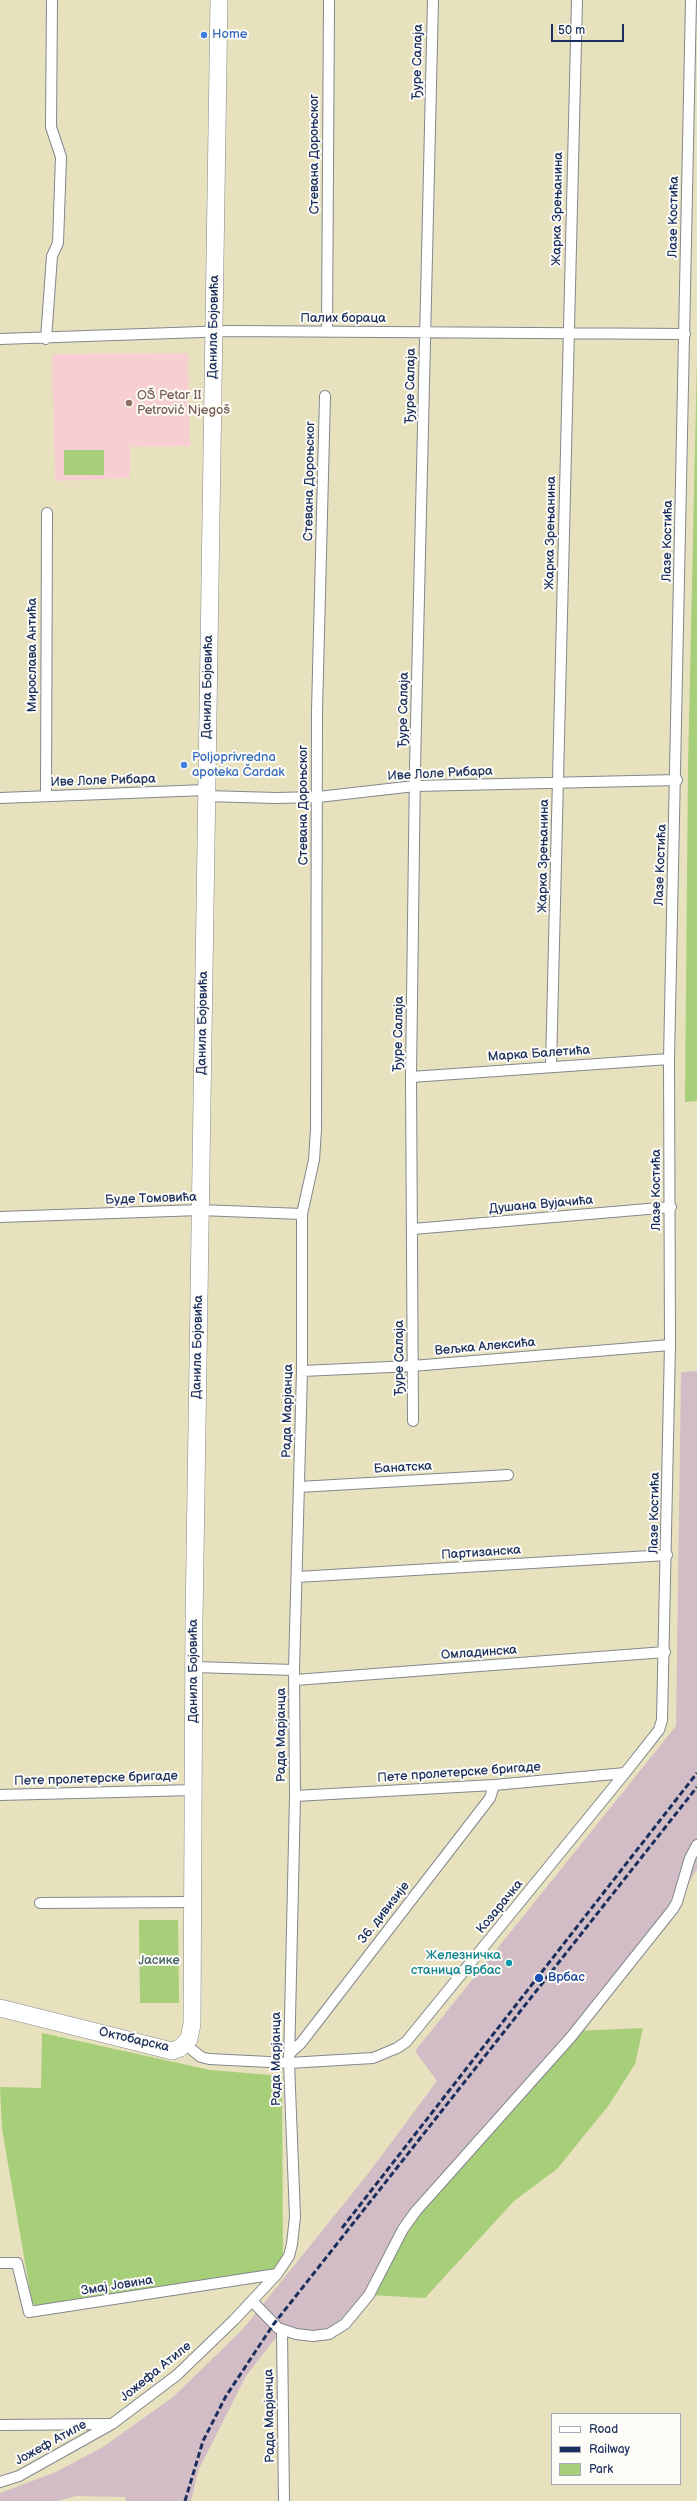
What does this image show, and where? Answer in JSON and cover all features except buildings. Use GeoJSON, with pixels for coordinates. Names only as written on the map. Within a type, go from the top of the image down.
{"type":"FeatureCollection","features":[{"type":"Feature","properties":{"kind":"main road","name":"Данила Бојовића"},"geometry":{"type":"LineString","coordinates":[[185,2044],[189,2039],[192,2024],[194,1667],[200,1210],[219,0]]}},
{"type":"Feature","properties":{"kind":"main road","name":"Октобарска"},"geometry":{"type":"LineString","coordinates":[[0,2008],[21,2011],[172,2051],[185,2044]]}},
{"type":"Feature","properties":{"kind":"street"},"geometry":{"type":"LineString","coordinates":[[46,338],[52,256],[58,243],[61,157],[51,127],[52,0]]}},
{"type":"Feature","properties":{"kind":"street","name":"Стевана Дороњског"},"geometry":{"type":"LineString","coordinates":[[327,332],[329,0]]}},
{"type":"Feature","properties":{"kind":"street","name":"Ђуре Салаја"},"geometry":{"type":"LineString","coordinates":[[413,1421],[411,1078],[415,786],[433,0]]}},
{"type":"Feature","properties":{"kind":"street","name":"Жарка Зрењанина"},"geometry":{"type":"LineString","coordinates":[[551,1066],[577,0]]}},
{"type":"Feature","properties":{"kind":"street","name":"Лазе Костића"},"geometry":{"type":"LineString","coordinates":[[659,1730],[664,1710],[667,1555],[671,1206],[669,1059],[677,780],[691,0]]}},
{"type":"Feature","properties":{"kind":"street","name":"Палих бораца"},"geometry":{"type":"LineString","coordinates":[[0,339],[213,332],[568,332],[685,334]]}},
{"type":"Feature","properties":{"kind":"street","name":"Стевана Дороњског"},"geometry":{"type":"LineString","coordinates":[[302,1214],[314,1160],[316,1130],[318,797],[317,711],[325,396]]}},
{"type":"Feature","properties":{"kind":"street","name":"Мирослава Антића"},"geometry":{"type":"LineString","coordinates":[[46,513],[46,796]]}},
{"type":"Feature","properties":{"kind":"street","name":"Иве Лоле Рибара"},"geometry":{"type":"LineString","coordinates":[[0,798],[206,793],[276,798],[318,797],[415,786],[558,781],[677,780]]}},
{"type":"Feature","properties":{"kind":"street","name":"Марка Балетића"},"geometry":{"type":"LineString","coordinates":[[411,1078],[551,1066],[669,1059]]}},
{"type":"Feature","properties":{"kind":"street","name":"Душана Вујачића"},"geometry":{"type":"LineString","coordinates":[[413,1229],[671,1206]]}},
{"type":"Feature","properties":{"kind":"street","name":"Буде Томовића"},"geometry":{"type":"LineString","coordinates":[[0,1217],[200,1210],[302,1214]]}},
{"type":"Feature","properties":{"kind":"street","name":"Рада Марјанца"},"geometry":{"type":"LineString","coordinates":[[289,2256],[295,2216],[289,2058],[295,1796],[295,1675],[302,1371],[302,1214]]}},
{"type":"Feature","properties":{"kind":"street","name":"Вељка Алексића"},"geometry":{"type":"LineString","coordinates":[[302,1371],[412,1366],[670,1345]]}},
{"type":"Feature","properties":{"kind":"street","name":"Банатска"},"geometry":{"type":"LineString","coordinates":[[299,1487],[508,1475]]}},
{"type":"Feature","properties":{"kind":"street","name":"Партизанска"},"geometry":{"type":"LineString","coordinates":[[297,1577],[667,1555]]}},
{"type":"Feature","properties":{"kind":"street","name":"Омладинска"},"geometry":{"type":"LineString","coordinates":[[194,1667],[295,1675],[665,1652]]}},
{"type":"Feature","properties":{"kind":"street","name":"Козарачка"},"geometry":{"type":"LineString","coordinates":[[289,2058],[373,2058],[389,2053],[406,2042],[659,1730]]}},
{"type":"Feature","properties":{"kind":"street","name":"Пете пролетерске бригаде"},"geometry":{"type":"LineString","coordinates":[[295,1796],[494,1785],[625,1773]]}},
{"type":"Feature","properties":{"kind":"street","name":"36. дивизије"},"geometry":{"type":"LineString","coordinates":[[289,2058],[490,1798],[494,1785]]}},
{"type":"Feature","properties":{"kind":"street","name":"Пете пролетерске бригаде"},"geometry":{"type":"LineString","coordinates":[[0,1795],[194,1790]]}},
{"type":"Feature","properties":{"kind":"street"},"geometry":{"type":"LineString","coordinates":[[252,2301],[268,2320],[282,2331],[306,2336],[329,2334],[344,2324],[362,2304],[374,2286],[403,2229],[416,2211],[571,2037],[673,1909],[677,1902],[690,1858],[697,1845]]}},
{"type":"Feature","properties":{"kind":"street"},"geometry":{"type":"LineString","coordinates":[[40,1902],[193,1902]]}},
{"type":"Feature","properties":{"kind":"street","name":"Октобарска"},"geometry":{"type":"LineString","coordinates":[[185,2044],[201,2057],[209,2059],[289,2058]]}},
{"type":"Feature","properties":{"kind":"street","name":"Јожефа Атиле"},"geometry":{"type":"LineString","coordinates":[[112,2424],[177,2375],[252,2301],[277,2274],[289,2256]]}},
{"type":"Feature","properties":{"kind":"street","name":"Змај Јовина"},"geometry":{"type":"LineString","coordinates":[[0,2263],[17,2263],[29,2312],[277,2274]]}},
{"type":"Feature","properties":{"kind":"street","name":"Рада Марјанца"},"geometry":{"type":"LineString","coordinates":[[282,2331],[284,2501]]}},
{"type":"Feature","properties":{"kind":"street"},"geometry":{"type":"LineString","coordinates":[[0,2426],[112,2424]]}},
{"type":"Feature","properties":{"kind":"street","name":"Јожеф Атиле"},"geometry":{"type":"LineString","coordinates":[[0,2482],[19,2476],[112,2424]]}},
{"type":"Feature","properties":{"kind":"shaded area"},"geometry":{"type":"Polygon","coordinates":[[[188,353],[190,446],[130,447],[130,478],[55,481],[52,354],[188,353]]]}},
{"type":"Feature","properties":{"kind":"shaded area"},"geometry":{"type":"Polygon","coordinates":[[[697,1371],[697,1869],[677,1902],[369,2295],[332,2333],[281,2331],[246,2376],[199,2469],[191,2501],[126,2501],[125,2497],[76,2496],[58,2501],[0,2501],[0,2493],[56,2472],[103,2447],[173,2397],[243,2329],[367,2175],[437,2081],[415,2051],[676,1726],[681,1372],[697,1371]]]}},
{"type":"Feature","properties":{"kind":"green space"},"geometry":{"type":"Polygon","coordinates":[[[697,357],[697,1101],[685,1102],[688,766],[697,357]]]}},
{"type":"Feature","properties":{"kind":"green space"},"geometry":{"type":"Polygon","coordinates":[[[64,450],[104,450],[104,475],[64,475],[64,450]]]}},
{"type":"Feature","properties":{"kind":"green space","name":"Јасике"},"geometry":{"type":"Polygon","coordinates":[[[139,1920],[178,1920],[179,2003],[140,2003],[139,1920]]]}},
{"type":"Feature","properties":{"kind":"green space"},"geometry":{"type":"Polygon","coordinates":[[[643,2028],[635,2064],[609,2105],[557,2169],[514,2201],[425,2298],[369,2295],[403,2229],[576,2031],[643,2028]]]}},
{"type":"Feature","properties":{"kind":"green space"},"geometry":{"type":"Polygon","coordinates":[[[42,2033],[210,2070],[282,2076],[283,2256],[271,2272],[38,2307],[32,2303],[2,2129],[0,2087],[41,2088],[42,2033]]]}},
{"type":"Feature","properties":{"kind":"railway"},"geometry":{"type":"LineString","coordinates":[[342,2228],[697,1773]]}},
{"type":"Feature","properties":{"kind":"railway"},"geometry":{"type":"LineString","coordinates":[[185,2501],[203,2441],[226,2396],[273,2325],[697,1787]]}},
{"type":"Feature","properties":{"kind":"place","name":"Home"},"geometry":{"type":"Point","coordinates":[204,35]}},
{"type":"Feature","properties":{"kind":"place","name":"OŠ Petar II Petrović Njegoš"},"geometry":{"type":"Point","coordinates":[129,403]}},
{"type":"Feature","properties":{"kind":"place","name":"Poljoprivredna apoteka Čardak"},"geometry":{"type":"Point","coordinates":[184,765]}},
{"type":"Feature","properties":{"kind":"place","name":"Железничка станица Врбас"},"geometry":{"type":"Point","coordinates":[509,1963]}},
{"type":"Feature","properties":{"kind":"place","name":"Врбас"},"geometry":{"type":"Point","coordinates":[539,1978]}}]}
